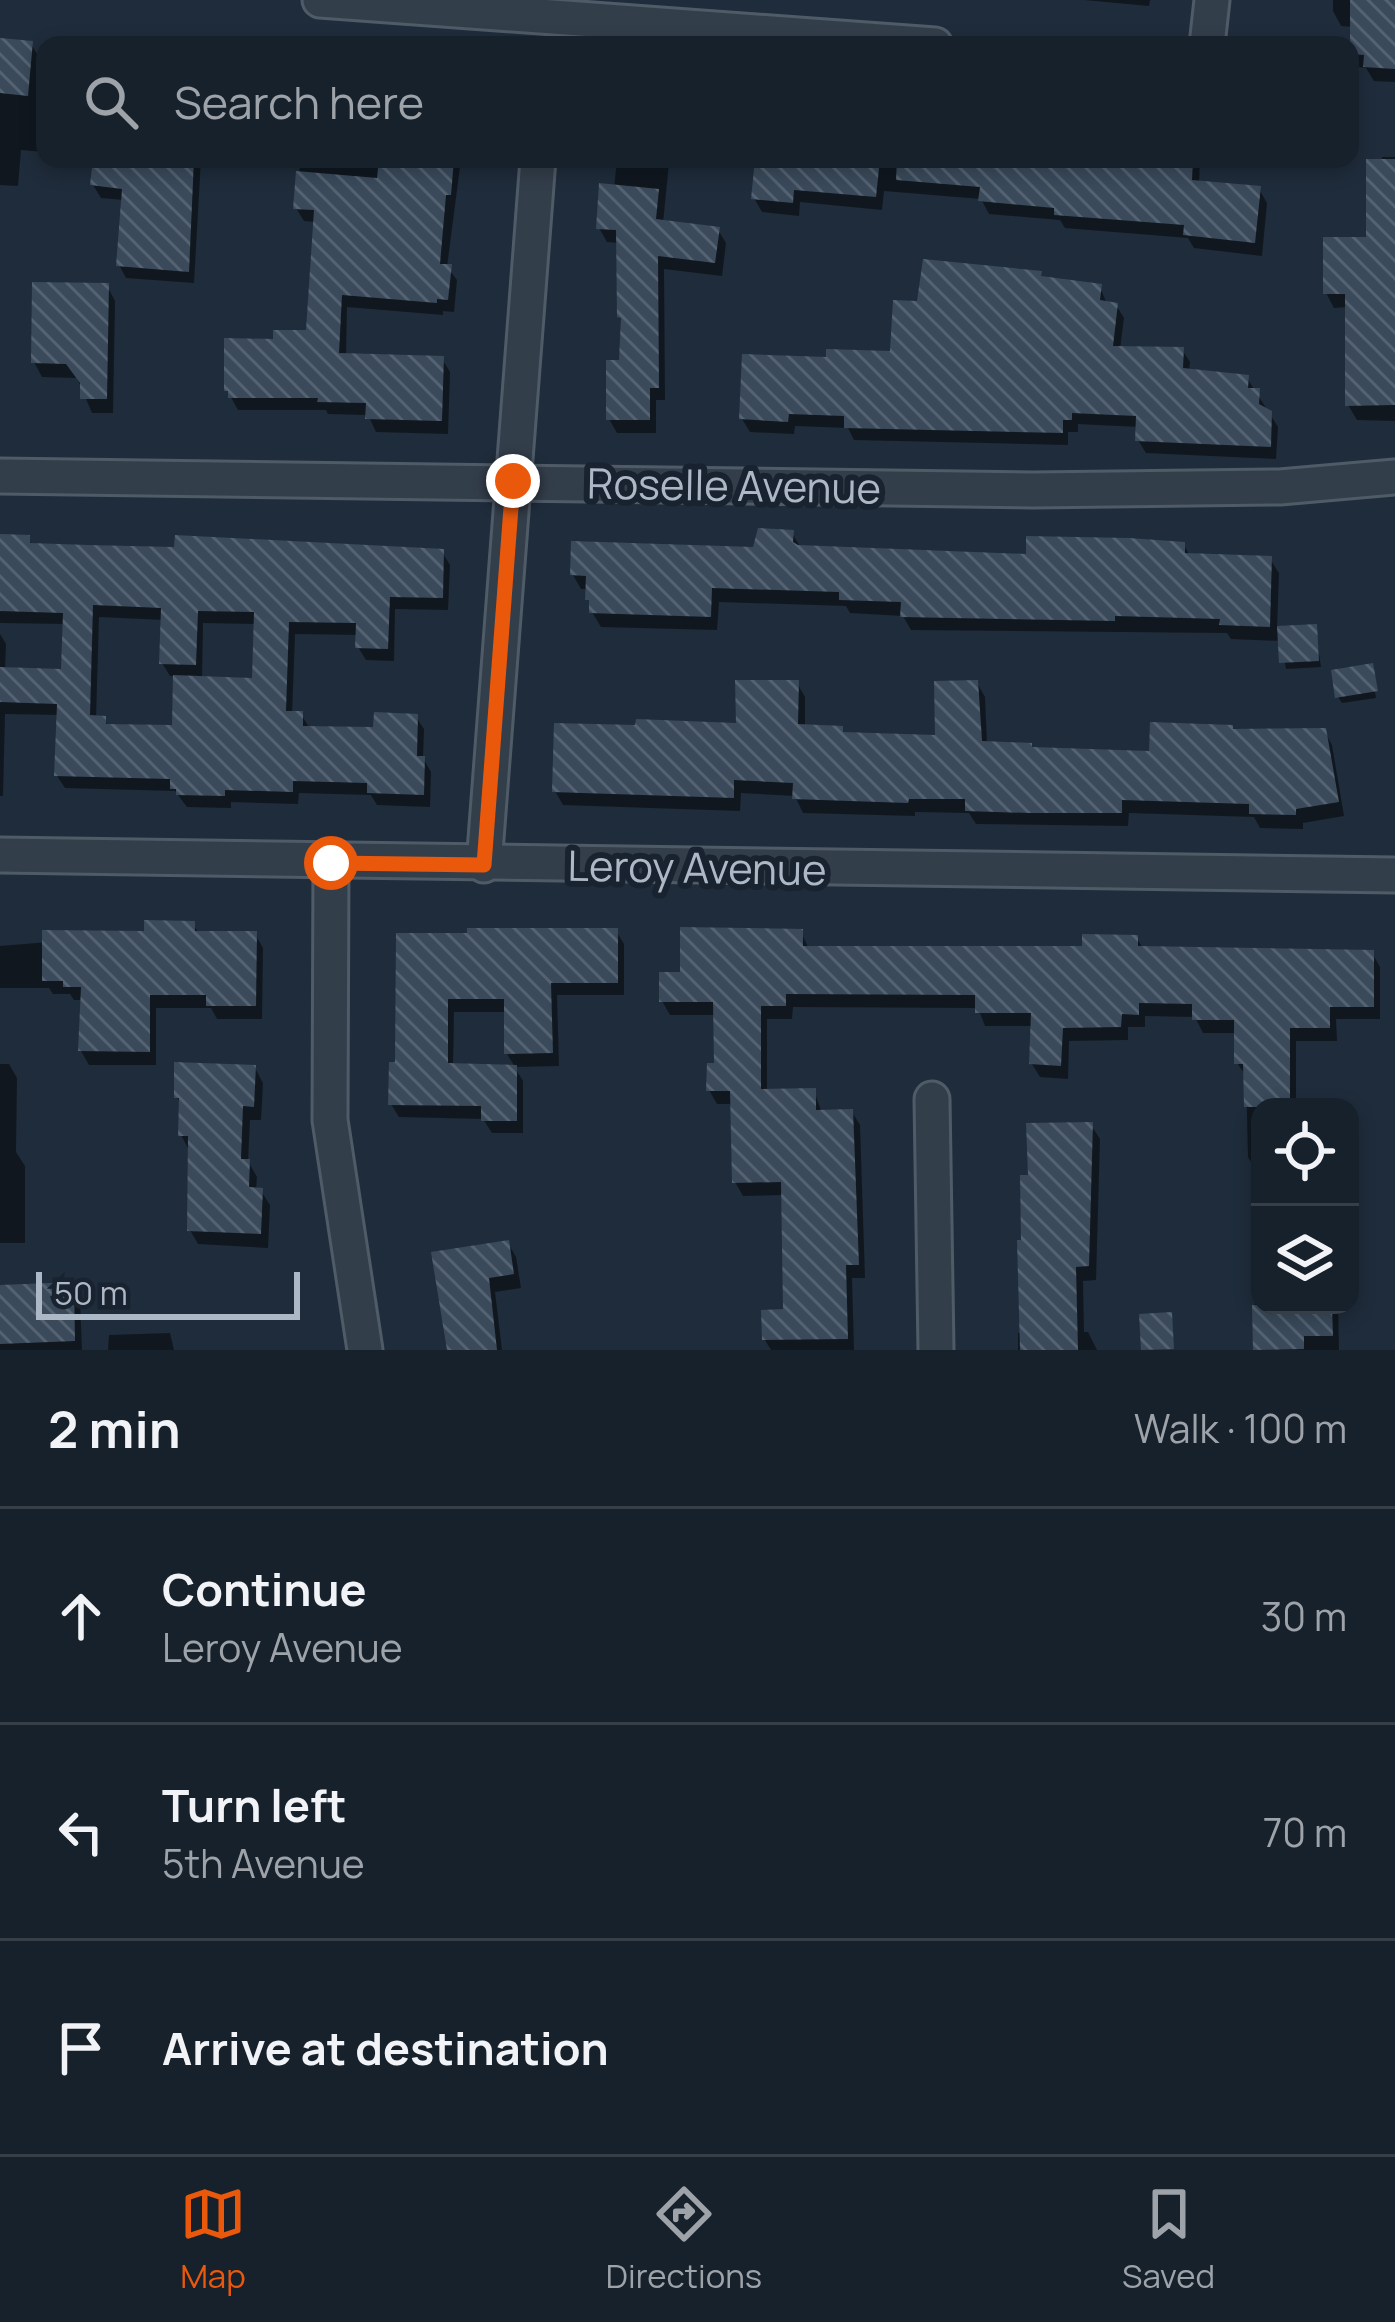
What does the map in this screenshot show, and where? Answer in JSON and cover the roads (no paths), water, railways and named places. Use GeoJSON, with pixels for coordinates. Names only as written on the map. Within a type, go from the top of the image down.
{"type":"FeatureCollection","features":[{"type":"Feature","properties":{"kind":"street"},"geometry":{"type":"LineString","coordinates":[[320,0],[790,36]]}},
{"type":"Feature","properties":{"kind":"street"},"geometry":{"type":"LineString","coordinates":[[1208,36],[1212,0]]}},
{"type":"Feature","properties":{"kind":"street"},"geometry":{"type":"LineString","coordinates":[[484,865],[537,168]]}},
{"type":"Feature","properties":{"kind":"street","name":"Roselle Avenue"},"geometry":{"type":"LineString","coordinates":[[0,476],[1056,490],[1280,487],[1395,477]]}},
{"type":"Feature","properties":{"kind":"street","name":"Leroy Avenue"},"geometry":{"type":"LineString","coordinates":[[0,855],[1395,875]]}},
{"type":"Feature","properties":{"kind":"street"},"geometry":{"type":"LineString","coordinates":[[331,863],[330,1120],[365,1350]]}},
{"type":"Feature","properties":{"kind":"street"},"geometry":{"type":"LineString","coordinates":[[932,1099],[936,1350]]}}]}
